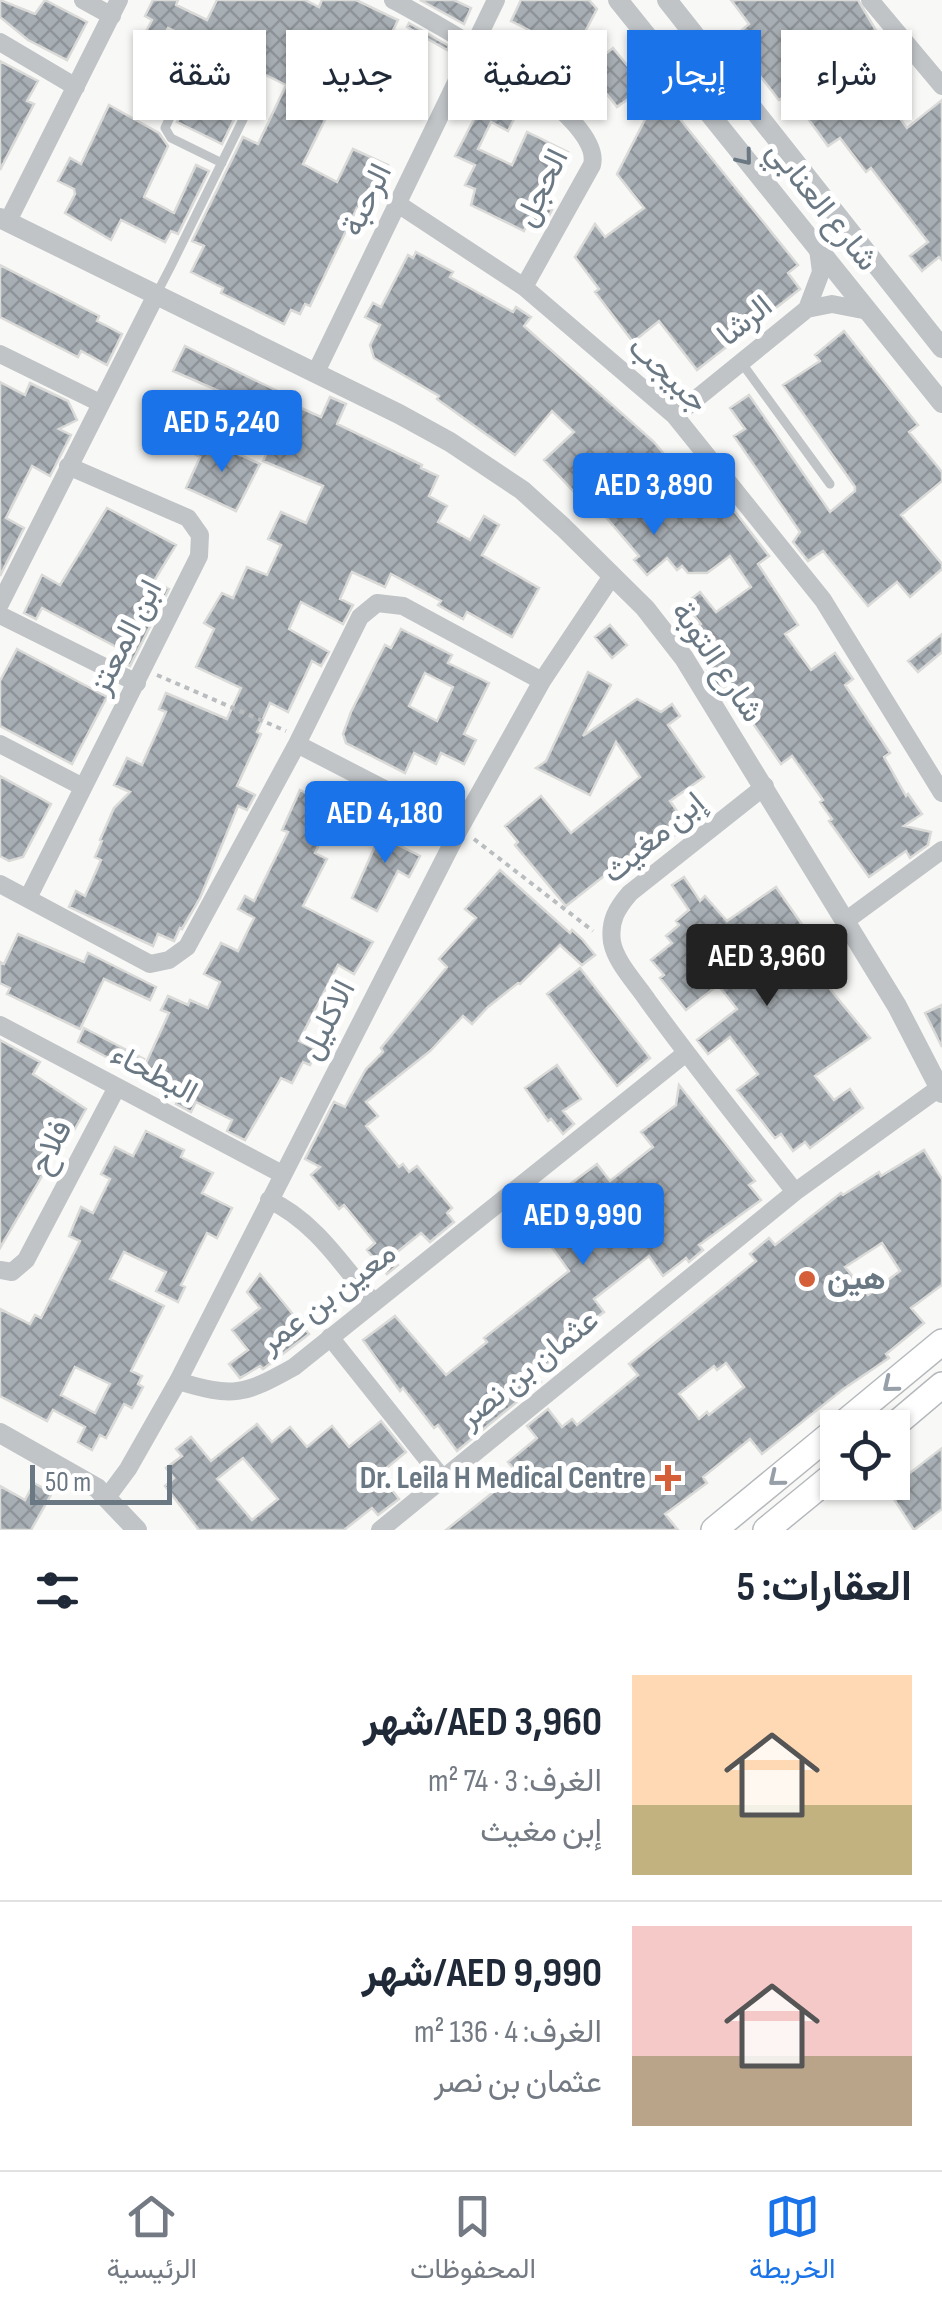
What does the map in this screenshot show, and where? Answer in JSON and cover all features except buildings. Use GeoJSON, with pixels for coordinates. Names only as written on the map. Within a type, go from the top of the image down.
{"type":"FeatureCollection","features":[{"type":"Feature","properties":{"kind":"main road"},"geometry":{"type":"LineString","coordinates":[[860,1410],[942,1342]]}},
{"type":"Feature","properties":{"kind":"main road"},"geometry":{"type":"LineString","coordinates":[[910,1411],[942,1385]]}},
{"type":"Feature","properties":{"kind":"main road"},"geometry":{"type":"LineString","coordinates":[[714,1530],[820,1443]]}},
{"type":"Feature","properties":{"kind":"main road"},"geometry":{"type":"LineString","coordinates":[[766,1530],[820,1486]]}},
{"type":"Feature","properties":{"kind":"street"},"geometry":{"type":"LineString","coordinates":[[4,220],[116,8],[83,0]]}},
{"type":"Feature","properties":{"kind":"street"},"geometry":{"type":"LineString","coordinates":[[393,0],[449,30]]}},
{"type":"Feature","properties":{"kind":"street","name":"الرحبة"},"geometry":{"type":"LineString","coordinates":[[482,30],[496,0]]}},
{"type":"Feature","properties":{"kind":"street","name":"شارع العنابي"},"geometry":{"type":"LineString","coordinates":[[618,0],[942,403]]}},
{"type":"Feature","properties":{"kind":"street","name":"شارع العنابي"},"geometry":{"type":"LineString","coordinates":[[667,0],[942,348]]}},
{"type":"Feature","properties":{"kind":"street"},"geometry":{"type":"LineString","coordinates":[[880,3],[942,86]]}},
{"type":"Feature","properties":{"kind":"street"},"geometry":{"type":"LineString","coordinates":[[0,42],[76,86]]}},
{"type":"Feature","properties":{"kind":"street","name":"الرحبة"},"geometry":{"type":"LineString","coordinates":[[316,372],[448,100]]}},
{"type":"Feature","properties":{"kind":"street","name":"الحجل"},"geometry":{"type":"LineString","coordinates":[[524,287],[592,165],[590,143],[569,120]]}},
{"type":"Feature","properties":{"kind":"street","name":"جبيجب"},"geometry":{"type":"LineString","coordinates":[[398,204],[524,287],[675,416],[823,600],[942,793]]}},
{"type":"Feature","properties":{"kind":"street","name":"شارع التوبة"},"geometry":{"type":"LineString","coordinates":[[4,220],[399,414],[496,472],[563,527],[645,608],[684,658],[897,1006],[941,1091]]}},
{"type":"Feature","properties":{"kind":"street","name":"الرشا"},"geometry":{"type":"LineString","coordinates":[[807,310],[821,272],[818,249]]}},
{"type":"Feature","properties":{"kind":"street"},"geometry":{"type":"LineString","coordinates":[[0,604],[156,295]]}},
{"type":"Feature","properties":{"kind":"street","name":"الرشا"},"geometry":{"type":"LineString","coordinates":[[675,416],[807,310],[832,304],[868,310]]}},
{"type":"Feature","properties":{"kind":"street"},"geometry":{"type":"LineString","coordinates":[[0,354],[100,403]]}},
{"type":"Feature","properties":{"kind":"street","name":"ابن المعتز"},"geometry":{"type":"LineString","coordinates":[[28,898],[200,556],[200,536],[188,518],[68,466]]}},
{"type":"Feature","properties":{"kind":"street","name":"الاكليل"},"geometry":{"type":"LineString","coordinates":[[108,1496],[128,1470],[178,1381],[460,828],[542,681],[612,576]]}},
{"type":"Feature","properties":{"kind":"street"},"geometry":{"type":"LineString","coordinates":[[0,884],[150,964],[169,960],[188,947],[299,741],[360,617],[377,603],[403,606],[542,681]]}},
{"type":"Feature","properties":{"kind":"street"},"geometry":{"type":"LineString","coordinates":[[0,616],[140,676]]}},
{"type":"Feature","properties":{"kind":"street"},"geometry":{"type":"LineString","coordinates":[[299,741],[460,828]]}},
{"type":"Feature","properties":{"kind":"street"},"geometry":{"type":"LineString","coordinates":[[0,744],[84,787]]}},
{"type":"Feature","properties":{"kind":"street","name":"إبن مغيث"},"geometry":{"type":"LineString","coordinates":[[613,947],[611,928],[616,910],[630,893],[764,786]]}},
{"type":"Feature","properties":{"kind":"street"},"geometry":{"type":"LineString","coordinates":[[844,922],[942,850]]}},
{"type":"Feature","properties":{"kind":"street"},"geometry":{"type":"LineString","coordinates":[[613,947],[686,1052],[794,1192]]}},
{"type":"Feature","properties":{"kind":"street","name":"البطحاء"},"geometry":{"type":"LineString","coordinates":[[0,1025],[282,1174]]}},
{"type":"Feature","properties":{"kind":"street","name":"معين بن عمر"},"geometry":{"type":"LineString","coordinates":[[178,1381],[220,1394],[254,1389],[294,1367],[686,1052]]}},
{"type":"Feature","properties":{"kind":"street","name":"فلاح"},"geometry":{"type":"LineString","coordinates":[[0,1270],[12,1272],[26,1260],[116,1089]]}},
{"type":"Feature","properties":{"kind":"street","name":"عثمان بن نصر"},"geometry":{"type":"LineString","coordinates":[[380,1530],[794,1192],[941,1091]]}},
{"type":"Feature","properties":{"kind":"street"},"geometry":{"type":"LineString","coordinates":[[269,1200],[311,1228],[374,1303]]}},
{"type":"Feature","properties":{"kind":"street"},"geometry":{"type":"LineString","coordinates":[[330,1337],[442,1478]]}},
{"type":"Feature","properties":{"kind":"street"},"geometry":{"type":"LineString","coordinates":[[0,1432],[108,1496],[136,1530]]}},
{"type":"Feature","properties":{"kind":"lane"},"geometry":{"type":"LineString","coordinates":[[156,295],[222,162],[256,91],[249,82],[203,61],[193,67],[164,128],[171,138],[222,162]]}},
{"type":"Feature","properties":{"kind":"lane"},"geometry":{"type":"LineString","coordinates":[[742,362],[830,484]]}},
{"type":"Feature","properties":{"kind":"path"},"geometry":{"type":"LineString","coordinates":[[140,676],[299,741]]}},
{"type":"Feature","properties":{"kind":"path"},"geometry":{"type":"LineString","coordinates":[[460,828],[613,947]]}},
{"type":"Feature","properties":{"kind":"place","name":"هين"},"geometry":{"type":"Point","coordinates":[807,1279]}},
{"type":"Feature","properties":{"kind":"place","name":"Dr. Leila H Medical Centre"},"geometry":{"type":"Point","coordinates":[668,1478]}}]}
